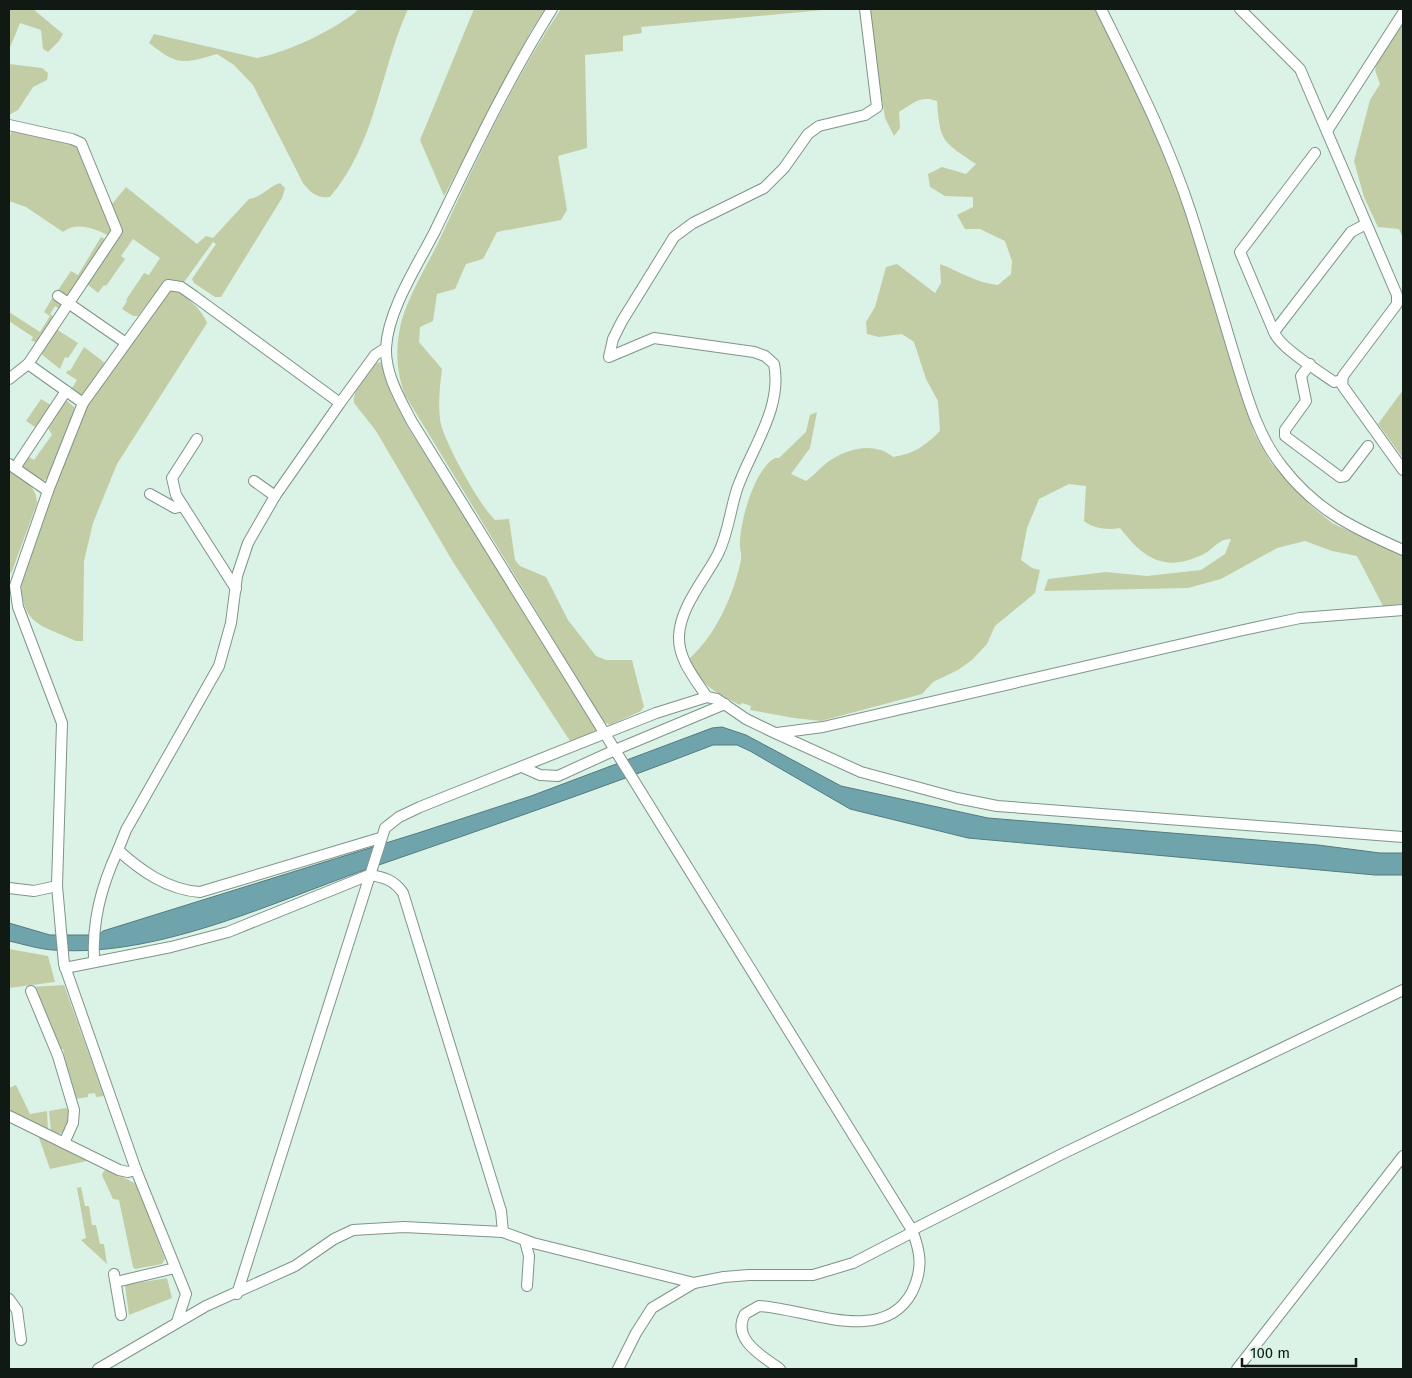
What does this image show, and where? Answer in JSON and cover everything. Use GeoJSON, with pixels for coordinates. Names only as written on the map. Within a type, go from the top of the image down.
{"type":"FeatureCollection","features":[{"type":"Feature","properties":{"kind":"street"},"geometry":{"type":"LineString","coordinates":[[552,9],[503,93],[400,300],[386,348],[394,389],[412,422],[913,1231],[920,1249],[919,1275],[909,1297],[902,1305],[883,1317],[863,1323],[759,1306],[745,1314],[740,1327],[742,1334],[751,1346],[780,1369]]}},
{"type":"Feature","properties":{"kind":"street"},"geometry":{"type":"LineString","coordinates":[[707,697],[687,666],[680,649],[680,624],[724,540],[738,488],[773,399],[776,383],[774,364],[765,356],[754,352],[654,338],[610,357],[613,339],[666,248],[682,230],[764,188],[784,168],[808,134],[818,126],[865,115],[877,107],[865,9]]}},
{"type":"Feature","properties":{"kind":"street"},"geometry":{"type":"LineString","coordinates":[[1101,9],[1162,133],[1177,172],[1246,392],[1259,429],[1270,449],[1295,483],[1326,512],[1357,530],[1403,550]]}},
{"type":"Feature","properties":{"kind":"street"},"geometry":{"type":"LineString","coordinates":[[1240,9],[1300,69],[1397,295],[1397,304],[1342,376],[1342,385],[1403,470]]}},
{"type":"Feature","properties":{"kind":"street"},"geometry":{"type":"LineString","coordinates":[[1327,131],[1403,13]]}},
{"type":"Feature","properties":{"kind":"street"},"geometry":{"type":"LineString","coordinates":[[9,124],[72,139],[81,143],[117,230],[70,304],[28,364],[9,379]]}},
{"type":"Feature","properties":{"kind":"street"},"geometry":{"type":"LineString","coordinates":[[1315,153],[1240,252],[1276,337],[1334,382],[1342,380]]}},
{"type":"Feature","properties":{"kind":"street"},"geometry":{"type":"LineString","coordinates":[[1274,332],[1351,232],[1366,224]]}},
{"type":"Feature","properties":{"kind":"street"},"geometry":{"type":"LineString","coordinates":[[15,586],[48,491],[83,403],[162,290],[168,285],[174,285],[194,296],[340,404]]}},
{"type":"Feature","properties":{"kind":"street"},"geometry":{"type":"LineString","coordinates":[[58,296],[126,343]]}},
{"type":"Feature","properties":{"kind":"street"},"geometry":{"type":"LineString","coordinates":[[94,962],[94,932],[99,898],[126,830],[219,666],[231,623],[239,568],[248,543],[275,496],[375,354],[386,348]]}},
{"type":"Feature","properties":{"kind":"street"},"geometry":{"type":"LineString","coordinates":[[28,364],[83,403]]}},
{"type":"Feature","properties":{"kind":"street"},"geometry":{"type":"LineString","coordinates":[[1310,364],[1301,376],[1306,400],[1285,430],[1285,436],[1340,477],[1345,476],[1368,446]]}},
{"type":"Feature","properties":{"kind":"street"},"geometry":{"type":"LineString","coordinates":[[48,491],[12,466],[66,391]]}},
{"type":"Feature","properties":{"kind":"street"},"geometry":{"type":"LineString","coordinates":[[198,439],[172,478],[176,495],[236,589]]}},
{"type":"Feature","properties":{"kind":"street"},"geometry":{"type":"LineString","coordinates":[[254,482],[275,496]]}},
{"type":"Feature","properties":{"kind":"street"},"geometry":{"type":"LineString","coordinates":[[150,494],[175,508],[183,506]]}},
{"type":"Feature","properties":{"kind":"street"},"geometry":{"type":"LineString","coordinates":[[9,577],[15,586],[18,607],[62,723],[57,886],[64,963],[136,1170],[186,1294],[177,1322]]}},
{"type":"Feature","properties":{"kind":"street"},"geometry":{"type":"LineString","coordinates":[[774,733],[823,727],[1239,630],[1300,618],[1403,610]]}},
{"type":"Feature","properties":{"kind":"street"},"geometry":{"type":"LineString","coordinates":[[237,1294],[379,841],[385,828],[399,817],[656,713],[707,697],[717,699],[774,733],[861,772],[956,798],[997,806],[1403,836]]}},
{"type":"Feature","properties":{"kind":"street"},"geometry":{"type":"LineString","coordinates":[[522,767],[540,774],[558,776],[725,704]]}},
{"type":"Feature","properties":{"kind":"street"},"geometry":{"type":"LineString","coordinates":[[118,850],[150,875],[174,887],[200,892],[379,841]]}},
{"type":"Feature","properties":{"kind":"street"},"geometry":{"type":"LineString","coordinates":[[64,963],[94,962],[171,947],[228,932],[370,872],[397,884],[403,893],[501,1211],[503,1232]]}},
{"type":"Feature","properties":{"kind":"street"},"geometry":{"type":"LineString","coordinates":[[9,888],[34,890],[57,886]]}},
{"type":"Feature","properties":{"kind":"street"},"geometry":{"type":"LineString","coordinates":[[618,1369],[645,1316],[652,1308],[694,1283],[724,1277],[798,1276],[820,1273],[853,1263],[1062,1154],[1403,990]]}},
{"type":"Feature","properties":{"kind":"street"},"geometry":{"type":"LineString","coordinates":[[31,991],[58,1056],[74,1110],[73,1123],[64,1143]]}},
{"type":"Feature","properties":{"kind":"street"},"geometry":{"type":"LineString","coordinates":[[9,1116],[119,1170],[128,1172],[136,1170]]}},
{"type":"Feature","properties":{"kind":"street"},"geometry":{"type":"LineString","coordinates":[[1236,1369],[1403,1156]]}},
{"type":"Feature","properties":{"kind":"street"},"geometry":{"type":"LineString","coordinates":[[98,1369],[206,1306],[237,1294],[295,1266],[334,1239],[353,1230],[404,1228],[503,1232],[525,1241],[694,1283]]}},
{"type":"Feature","properties":{"kind":"street"},"geometry":{"type":"LineString","coordinates":[[525,1241],[529,1256],[527,1286]]}},
{"type":"Feature","properties":{"kind":"street"},"geometry":{"type":"LineString","coordinates":[[121,1315],[115,1278],[176,1268]]}},
{"type":"Feature","properties":{"kind":"street"},"geometry":{"type":"LineString","coordinates":[[664,1276],[671,1288],[667,1298]]}},
{"type":"Feature","properties":{"kind":"street"},"geometry":{"type":"LineString","coordinates":[[9,1300],[17,1310],[14,1328],[21,1340]]}},
{"type":"Feature","properties":{"kind":"green space"},"geometry":{"type":"Polygon","coordinates":[[[9,9],[33,9],[63,34],[48,52],[43,49],[41,30],[20,23],[9,50],[9,9]]]}},
{"type":"Feature","properties":{"kind":"green space"},"geometry":{"type":"Polygon","coordinates":[[[359,9],[408,9],[390,57],[368,130],[358,154],[330,197],[321,197],[314,194],[303,183],[253,85],[234,65],[217,54],[196,60],[181,61],[167,56],[149,43],[154,34],[257,58],[282,51],[311,39],[338,24],[359,9]]]}},
{"type":"Feature","properties":{"kind":"green space"},"geometry":{"type":"Polygon","coordinates":[[[474,9],[545,9],[531,31],[444,196],[420,140],[474,9]]]}},
{"type":"Feature","properties":{"kind":"green space"},"geometry":{"type":"Polygon","coordinates":[[[561,9],[834,9],[641,27],[642,33],[623,36],[623,51],[585,55],[587,148],[558,156],[567,210],[561,220],[497,232],[483,259],[466,264],[455,289],[437,294],[433,321],[420,327],[419,342],[442,369],[439,413],[442,429],[454,456],[488,512],[495,520],[509,519],[515,560],[520,566],[546,577],[568,620],[596,656],[606,660],[632,660],[644,707],[641,711],[610,725],[604,722],[405,395],[400,379],[398,362],[400,328],[421,275],[510,95],[561,9]]]}},
{"type":"Feature","properties":{"kind":"green space"},"geometry":{"type":"Polygon","coordinates":[[[868,9],[1096,9],[1159,138],[1175,176],[1254,433],[1271,463],[1310,505],[1332,523],[1403,556],[1403,604],[1383,606],[1357,556],[1332,551],[1305,541],[1277,548],[1221,579],[1188,588],[1044,591],[1048,579],[1106,572],[1147,576],[1201,570],[1225,554],[1231,539],[1223,540],[1208,552],[1190,560],[1167,562],[1156,560],[1138,548],[1120,528],[1101,528],[1092,526],[1084,521],[1086,486],[1069,484],[1039,499],[1027,528],[1021,560],[1032,568],[1040,570],[1035,593],[995,626],[987,644],[972,660],[958,670],[933,682],[922,694],[821,721],[750,710],[751,706],[742,703],[740,705],[716,692],[702,681],[693,667],[690,658],[708,638],[729,600],[741,560],[741,531],[750,495],[761,472],[768,464],[775,458],[779,458],[806,432],[810,415],[817,412],[810,448],[791,474],[806,481],[830,460],[849,451],[872,448],[893,457],[900,456],[919,448],[940,431],[938,401],[926,379],[914,342],[902,334],[879,337],[867,334],[866,322],[875,307],[886,267],[897,264],[935,293],[941,283],[940,264],[990,284],[998,285],[1011,274],[1012,261],[1005,241],[980,229],[965,229],[957,215],[973,207],[973,197],[945,196],[930,187],[928,174],[942,167],[966,174],[976,164],[956,150],[945,139],[940,125],[937,101],[922,99],[899,112],[900,128],[894,136],[885,118],[868,9]]]}},
{"type":"Feature","properties":{"kind":"green space"},"geometry":{"type":"Polygon","coordinates":[[[1403,21],[1403,238],[1399,229],[1378,227],[1364,197],[1354,161],[1370,100],[1380,84],[1375,70],[1378,59],[1403,21]]]}},
{"type":"Feature","properties":{"kind":"green space"},"geometry":{"type":"Polygon","coordinates":[[[9,64],[42,68],[48,73],[47,80],[33,87],[18,110],[9,115],[9,64]]]}},
{"type":"Feature","properties":{"kind":"green space"},"geometry":{"type":"Polygon","coordinates":[[[12,130],[71,143],[81,150],[111,227],[111,237],[87,227],[74,227],[63,232],[26,207],[9,201],[9,139],[12,130]]]}},
{"type":"Feature","properties":{"kind":"green space"},"geometry":{"type":"Polygon","coordinates":[[[280,183],[285,188],[282,198],[221,297],[215,297],[194,283],[192,279],[216,244],[213,242],[182,285],[168,282],[163,283],[138,316],[133,316],[122,309],[144,273],[149,275],[160,258],[133,239],[121,256],[125,259],[106,286],[104,285],[98,293],[87,284],[121,230],[112,211],[112,204],[126,187],[197,244],[206,236],[213,238],[249,199],[280,183]]]}},
{"type":"Feature","properties":{"kind":"green space"},"geometry":{"type":"Polygon","coordinates":[[[101,237],[108,241],[68,298],[56,293],[71,271],[78,275],[101,237]]]}},
{"type":"Feature","properties":{"kind":"green space"},"geometry":{"type":"Polygon","coordinates":[[[172,288],[183,295],[201,312],[207,323],[117,464],[93,523],[84,561],[83,641],[76,641],[44,627],[30,616],[25,608],[22,597],[21,582],[78,417],[163,292],[172,288]]]}},
{"type":"Feature","properties":{"kind":"green space"},"geometry":{"type":"Polygon","coordinates":[[[53,297],[65,304],[61,310],[55,306],[50,314],[55,318],[38,344],[31,340],[33,337],[9,321],[9,312],[40,332],[50,316],[44,312],[53,297]]]}},
{"type":"Feature","properties":{"kind":"green space"},"geometry":{"type":"Polygon","coordinates":[[[56,329],[78,343],[68,358],[65,357],[60,369],[40,353],[56,329]]]}},
{"type":"Feature","properties":{"kind":"green space"},"geometry":{"type":"Polygon","coordinates":[[[84,347],[105,363],[83,396],[72,388],[77,380],[66,373],[68,370],[70,371],[84,347]]]}},
{"type":"Feature","properties":{"kind":"green space"},"geometry":{"type":"Polygon","coordinates":[[[379,362],[383,364],[391,394],[407,426],[599,729],[572,744],[453,562],[376,431],[354,403],[358,386],[370,369],[379,362]]]}},
{"type":"Feature","properties":{"kind":"green space"},"geometry":{"type":"Polygon","coordinates":[[[1403,390],[1403,458],[1378,424],[1403,390]]]}},
{"type":"Feature","properties":{"kind":"green space"},"geometry":{"type":"Polygon","coordinates":[[[41,399],[51,405],[39,425],[35,427],[26,421],[41,399]]]}},
{"type":"Feature","properties":{"kind":"green space"},"geometry":{"type":"Polygon","coordinates":[[[66,400],[75,408],[48,478],[41,482],[21,470],[19,463],[27,456],[34,460],[52,435],[47,426],[66,400]]]}},
{"type":"Feature","properties":{"kind":"green space"},"geometry":{"type":"Polygon","coordinates":[[[9,469],[32,487],[37,503],[11,574],[9,569],[9,469]]]}},
{"type":"Feature","properties":{"kind":"green space"},"geometry":{"type":"Polygon","coordinates":[[[9,949],[48,956],[55,982],[9,988],[9,949]]]}},
{"type":"Feature","properties":{"kind":"green space"},"geometry":{"type":"Polygon","coordinates":[[[64,985],[104,1096],[96,1097],[95,1093],[88,1094],[88,1097],[75,1099],[72,1096],[63,1049],[59,1049],[32,987],[64,985]]]}},
{"type":"Feature","properties":{"kind":"green space"},"geometry":{"type":"Polygon","coordinates":[[[16,1085],[30,1114],[47,1111],[48,1131],[9,1111],[9,1088],[16,1085]]]}},
{"type":"Feature","properties":{"kind":"green space"},"geometry":{"type":"Polygon","coordinates":[[[66,1108],[71,1113],[65,1133],[57,1134],[51,1131],[49,1111],[66,1108]]]}},
{"type":"Feature","properties":{"kind":"green space"},"geometry":{"type":"Polygon","coordinates":[[[38,1135],[88,1159],[87,1161],[50,1169],[38,1135]]]}},
{"type":"Feature","properties":{"kind":"green space"},"geometry":{"type":"Polygon","coordinates":[[[108,1169],[136,1184],[165,1259],[162,1264],[135,1269],[133,1267],[119,1200],[113,1199],[102,1175],[108,1169]]]}},
{"type":"Feature","properties":{"kind":"green space"},"geometry":{"type":"Polygon","coordinates":[[[81,1187],[85,1206],[89,1206],[92,1225],[96,1225],[100,1244],[104,1244],[107,1264],[81,1240],[86,1238],[77,1188],[81,1187]]]}},
{"type":"Feature","properties":{"kind":"green space"},"geometry":{"type":"Polygon","coordinates":[[[167,1278],[172,1298],[129,1315],[125,1285],[167,1278]]]}},
{"type":"Feature","properties":{"kind":"water"},"geometry":{"type":"Polygon","coordinates":[[[722,727],[746,735],[841,786],[988,818],[1318,845],[1380,853],[1403,853],[1403,875],[1375,875],[968,838],[850,809],[750,751],[737,745],[713,745],[259,910],[176,936],[135,945],[94,950],[53,950],[9,941],[9,923],[50,935],[98,935],[103,931],[531,796],[712,728],[722,727]]]}}]}
